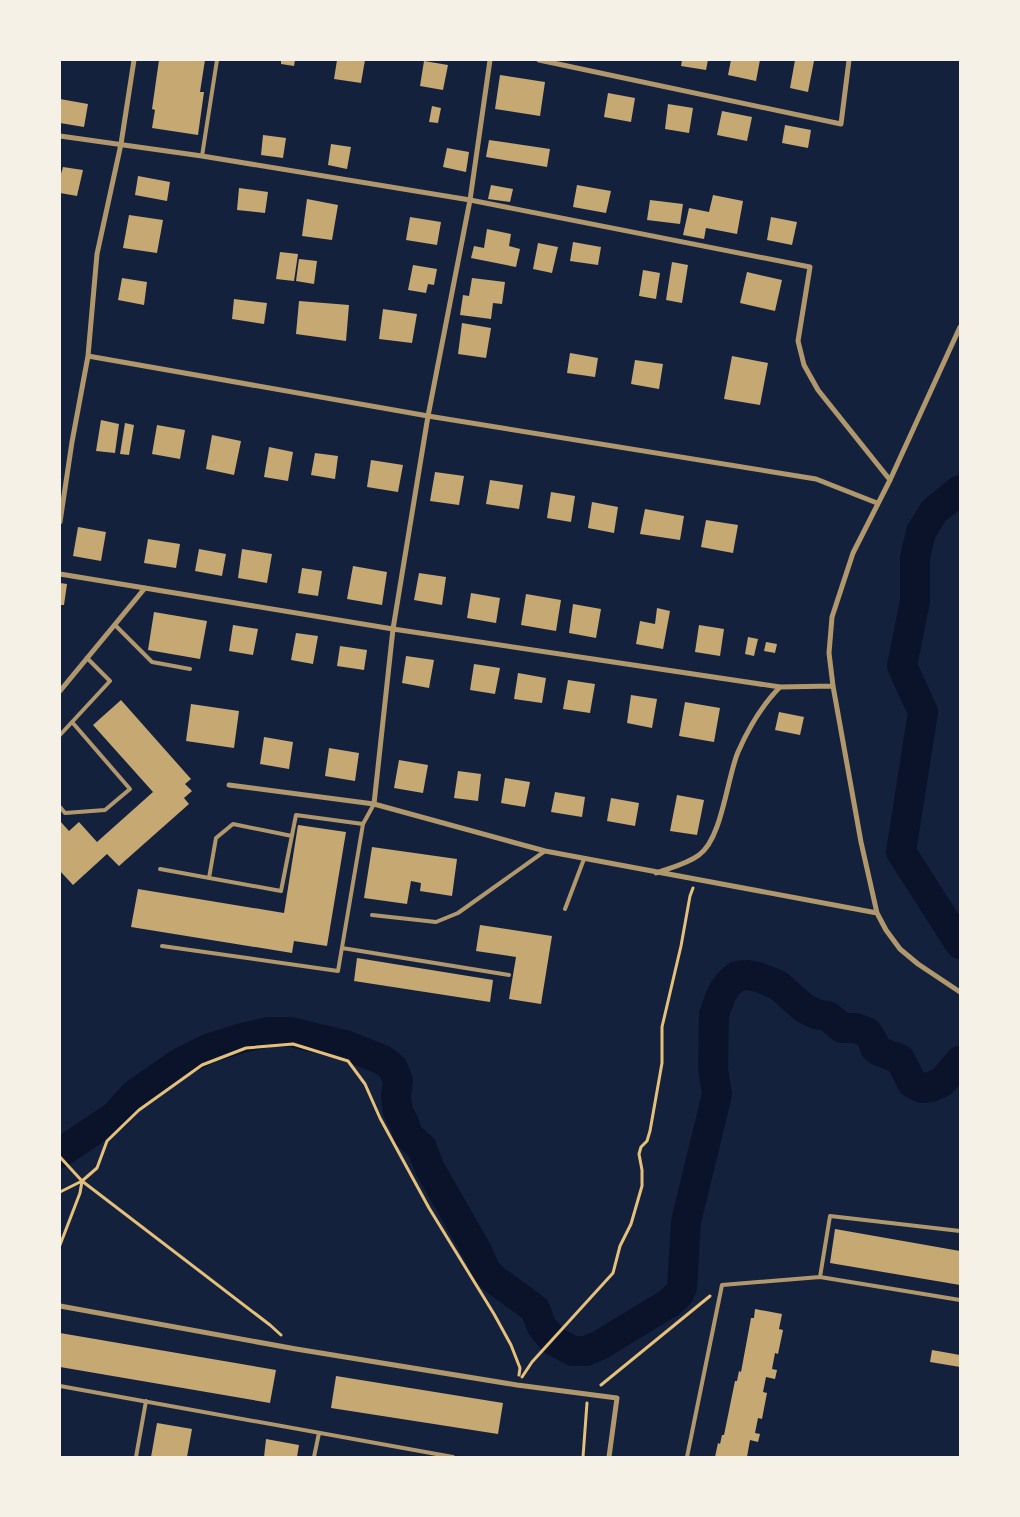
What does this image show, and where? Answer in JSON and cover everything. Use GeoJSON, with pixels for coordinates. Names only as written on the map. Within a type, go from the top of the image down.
{"type":"FeatureCollection","features":[{"type":"Feature","properties":{"kind":"street"},"geometry":{"type":"LineString","coordinates":[[60,522],[88,356],[97,254],[121,144],[134,60]]}},
{"type":"Feature","properties":{"kind":"street"},"geometry":{"type":"LineString","coordinates":[[374,804],[393,629],[428,416],[470,200],[490,60]]}},
{"type":"Feature","properties":{"kind":"street"},"geometry":{"type":"LineString","coordinates":[[539,60],[841,124],[849,60]]}},
{"type":"Feature","properties":{"kind":"street"},"geometry":{"type":"LineString","coordinates":[[60,136],[202,156],[470,200],[810,267],[798,342],[804,365],[818,390],[890,480]]}},
{"type":"Feature","properties":{"kind":"street"},"geometry":{"type":"LineString","coordinates":[[960,327],[890,480],[853,554],[832,617],[829,653],[833,686],[861,842],[877,913],[886,930],[900,949],[918,964],[960,992]]}},
{"type":"Feature","properties":{"kind":"street"},"geometry":{"type":"LineString","coordinates":[[88,356],[428,416],[816,479],[877,503]]}},
{"type":"Feature","properties":{"kind":"street"},"geometry":{"type":"LineString","coordinates":[[60,574],[393,629],[780,687],[833,686]]}},
{"type":"Feature","properties":{"kind":"street"},"geometry":{"type":"LineString","coordinates":[[60,692],[146,588]]}},
{"type":"Feature","properties":{"kind":"street"},"geometry":{"type":"LineString","coordinates":[[656,873],[682,864],[700,855],[715,835],[738,753],[756,716],[780,687]]}},
{"type":"Feature","properties":{"kind":"street"},"geometry":{"type":"LineString","coordinates":[[229,785],[374,804],[544,851],[877,913]]}},
{"type":"Feature","properties":{"kind":"street"},"geometry":{"type":"LineString","coordinates":[[60,1306],[296,1350],[517,1385],[617,1398],[609,1457]]}},
{"type":"Feature","properties":{"kind":"lane"},"geometry":{"type":"LineString","coordinates":[[202,156],[217,60]]}},
{"type":"Feature","properties":{"kind":"lane"},"geometry":{"type":"LineString","coordinates":[[115,624],[152,662],[190,669]]}},
{"type":"Feature","properties":{"kind":"lane"},"geometry":{"type":"LineString","coordinates":[[60,735],[110,681],[87,658]]}},
{"type":"Feature","properties":{"kind":"lane"},"geometry":{"type":"LineString","coordinates":[[60,807],[65,812],[105,810],[130,789],[72,722]]}},
{"type":"Feature","properties":{"kind":"lane"},"geometry":{"type":"LineString","coordinates":[[162,946],[338,971],[364,824],[374,804]]}},
{"type":"Feature","properties":{"kind":"lane"},"geometry":{"type":"LineString","coordinates":[[160,869],[281,890],[296,815],[364,824]]}},
{"type":"Feature","properties":{"kind":"lane"},"geometry":{"type":"LineString","coordinates":[[209,878],[216,838],[233,824],[292,836]]}},
{"type":"Feature","properties":{"kind":"lane"},"geometry":{"type":"LineString","coordinates":[[372,915],[436,922],[458,913],[544,851]]}},
{"type":"Feature","properties":{"kind":"lane"},"geometry":{"type":"LineString","coordinates":[[565,909],[584,859]]}},
{"type":"Feature","properties":{"kind":"lane"},"geometry":{"type":"LineString","coordinates":[[342,948],[509,975]]}},
{"type":"Feature","properties":{"kind":"lane"},"geometry":{"type":"LineString","coordinates":[[820,1277],[830,1216],[960,1231]]}},
{"type":"Feature","properties":{"kind":"lane"},"geometry":{"type":"LineString","coordinates":[[687,1457],[722,1285],[820,1277],[960,1300]]}},
{"type":"Feature","properties":{"kind":"lane"},"geometry":{"type":"LineString","coordinates":[[60,1386],[454,1457]]}},
{"type":"Feature","properties":{"kind":"lane"},"geometry":{"type":"LineString","coordinates":[[136,1457],[146,1401]]}},
{"type":"Feature","properties":{"kind":"lane"},"geometry":{"type":"LineString","coordinates":[[314,1457],[318,1433]]}},
{"type":"Feature","properties":{"kind":"path"},"geometry":{"type":"LineString","coordinates":[[532,1362],[613,1273],[620,1246],[631,1224],[642,1186],[641,1147],[647,1141],[650,1131],[662,1064],[662,1026],[690,896],[696,880]]}},
{"type":"Feature","properties":{"kind":"path"},"geometry":{"type":"LineString","coordinates":[[60,1192],[82,1181],[97,1168],[108,1141],[139,1110],[202,1065],[246,1048],[293,1044],[348,1061],[365,1084],[380,1118],[428,1208],[494,1314],[511,1345],[520,1368],[517,1385]]}},
{"type":"Feature","properties":{"kind":"path"},"geometry":{"type":"LineString","coordinates":[[60,1157],[82,1181],[270,1325],[296,1350]]}},
{"type":"Feature","properties":{"kind":"path"},"geometry":{"type":"LineString","coordinates":[[60,1245],[80,1193],[82,1181]]}},
{"type":"Feature","properties":{"kind":"path"},"geometry":{"type":"LineString","coordinates":[[583,1457],[588,1395],[722,1285]]}},
{"type":"Feature","properties":{"kind":"building"},"geometry":{"type":"Polygon","coordinates":[[[159,60],[205,60],[200,92],[204,92],[198,135],[152,128],[155,110],[152,109],[159,60]]]}},
{"type":"Feature","properties":{"kind":"building"},"geometry":{"type":"Polygon","coordinates":[[[281,60],[295,60],[294,66],[281,64],[281,60]]]}},
{"type":"Feature","properties":{"kind":"building"},"geometry":{"type":"Polygon","coordinates":[[[337,60],[365,60],[361,83],[334,79],[337,60]]]}},
{"type":"Feature","properties":{"kind":"building"},"geometry":{"type":"Polygon","coordinates":[[[682,60],[708,60],[706,70],[681,66],[682,60]]]}},
{"type":"Feature","properties":{"kind":"building"},"geometry":{"type":"Polygon","coordinates":[[[731,60],[760,60],[756,81],[728,75],[731,60]]]}},
{"type":"Feature","properties":{"kind":"building"},"geometry":{"type":"Polygon","coordinates":[[[795,60],[814,61],[808,92],[790,88],[795,60]]]}},
{"type":"Feature","properties":{"kind":"building"},"geometry":{"type":"Polygon","coordinates":[[[424,61],[448,65],[443,90],[420,86],[424,61]]]}},
{"type":"Feature","properties":{"kind":"building"},"geometry":{"type":"Polygon","coordinates":[[[500,75],[545,82],[540,116],[495,109],[500,75]]]}},
{"type":"Feature","properties":{"kind":"building"},"geometry":{"type":"Polygon","coordinates":[[[608,93],[635,98],[631,122],[604,117],[608,93]]]}},
{"type":"Feature","properties":{"kind":"building"},"geometry":{"type":"Polygon","coordinates":[[[60,99],[88,104],[84,127],[60,123],[60,99]]]}},
{"type":"Feature","properties":{"kind":"building"},"geometry":{"type":"Polygon","coordinates":[[[668,104],[693,108],[689,133],[665,129],[668,104]]]}},
{"type":"Feature","properties":{"kind":"building"},"geometry":{"type":"Polygon","coordinates":[[[432,106],[441,108],[438,123],[429,122],[432,106]]]}},
{"type":"Feature","properties":{"kind":"building"},"geometry":{"type":"Polygon","coordinates":[[[722,111],[752,117],[747,141],[717,135],[722,111]]]}},
{"type":"Feature","properties":{"kind":"building"},"geometry":{"type":"Polygon","coordinates":[[[785,125],[811,130],[808,148],[782,143],[785,125]]]}},
{"type":"Feature","properties":{"kind":"building"},"geometry":{"type":"Polygon","coordinates":[[[263,135],[286,138],[283,158],[261,155],[263,135]]]}},
{"type":"Feature","properties":{"kind":"building"},"geometry":{"type":"Polygon","coordinates":[[[489,140],[550,149],[547,167],[486,157],[489,140]]]}},
{"type":"Feature","properties":{"kind":"building"},"geometry":{"type":"Polygon","coordinates":[[[331,144],[351,147],[347,169],[328,165],[331,144]]]}},
{"type":"Feature","properties":{"kind":"building"},"geometry":{"type":"Polygon","coordinates":[[[447,148],[469,152],[466,172],[443,167],[447,148]]]}},
{"type":"Feature","properties":{"kind":"building"},"geometry":{"type":"Polygon","coordinates":[[[63,167],[83,170],[77,196],[60,193],[60,177],[63,167]]]}},
{"type":"Feature","properties":{"kind":"building"},"geometry":{"type":"Polygon","coordinates":[[[138,176],[170,182],[167,201],[135,195],[138,176]]]}},
{"type":"Feature","properties":{"kind":"building"},"geometry":{"type":"Polygon","coordinates":[[[491,185],[513,189],[510,202],[488,199],[491,185]]]}},
{"type":"Feature","properties":{"kind":"building"},"geometry":{"type":"Polygon","coordinates":[[[577,185],[611,191],[606,213],[573,207],[577,185]]]}},
{"type":"Feature","properties":{"kind":"building"},"geometry":{"type":"Polygon","coordinates":[[[239,188],[268,192],[265,213],[237,210],[239,188]]]}},
{"type":"Feature","properties":{"kind":"building"},"geometry":{"type":"Polygon","coordinates":[[[713,195],[743,201],[737,234],[706,228],[704,239],[683,235],[689,208],[709,212],[713,195]]]}},
{"type":"Feature","properties":{"kind":"building"},"geometry":{"type":"Polygon","coordinates":[[[307,199],[338,205],[332,240],[302,236],[307,199]]]}},
{"type":"Feature","properties":{"kind":"building"},"geometry":{"type":"Polygon","coordinates":[[[650,200],[683,204],[680,224],[647,220],[650,200]]]}},
{"type":"Feature","properties":{"kind":"building"},"geometry":{"type":"Polygon","coordinates":[[[129,215],[163,220],[157,253],[123,248],[129,215]]]}},
{"type":"Feature","properties":{"kind":"building"},"geometry":{"type":"Polygon","coordinates":[[[410,217],[441,222],[437,245],[406,240],[410,217]]]}},
{"type":"Feature","properties":{"kind":"building"},"geometry":{"type":"Polygon","coordinates":[[[771,217],[797,222],[792,245],[767,240],[771,217]]]}},
{"type":"Feature","properties":{"kind":"building"},"geometry":{"type":"Polygon","coordinates":[[[487,229],[511,234],[509,246],[520,249],[516,267],[471,258],[474,246],[484,248],[487,229]]]}},
{"type":"Feature","properties":{"kind":"building"},"geometry":{"type":"Polygon","coordinates":[[[573,242],[601,247],[598,265],[570,261],[573,242]]]}},
{"type":"Feature","properties":{"kind":"building"},"geometry":{"type":"Polygon","coordinates":[[[538,243],[558,247],[552,273],[533,269],[538,243]]]}},
{"type":"Feature","properties":{"kind":"building"},"geometry":{"type":"Polygon","coordinates":[[[280,252],[298,254],[294,281],[276,279],[280,252]]]}},
{"type":"Feature","properties":{"kind":"building"},"geometry":{"type":"Polygon","coordinates":[[[299,259],[317,261],[314,284],[296,281],[299,259]]]}},
{"type":"Feature","properties":{"kind":"building"},"geometry":{"type":"Polygon","coordinates":[[[672,262],[688,265],[682,303],[666,300],[672,262]]]}},
{"type":"Feature","properties":{"kind":"building"},"geometry":{"type":"Polygon","coordinates":[[[413,265],[437,269],[434,285],[428,284],[426,293],[408,290],[413,265]]]}},
{"type":"Feature","properties":{"kind":"building"},"geometry":{"type":"Polygon","coordinates":[[[643,270],[660,273],[656,299],[639,296],[643,270]]]}},
{"type":"Feature","properties":{"kind":"building"},"geometry":{"type":"Polygon","coordinates":[[[747,272],[782,280],[775,311],[740,303],[747,272]]]}},
{"type":"Feature","properties":{"kind":"building"},"geometry":{"type":"Polygon","coordinates":[[[122,278],[147,282],[144,305],[118,300],[122,278]]]}},
{"type":"Feature","properties":{"kind":"building"},"geometry":{"type":"Polygon","coordinates":[[[472,278],[505,282],[502,304],[493,303],[491,319],[460,315],[463,295],[469,296],[472,278]]]}},
{"type":"Feature","properties":{"kind":"building"},"geometry":{"type":"Polygon","coordinates":[[[234,299],[267,303],[264,324],[232,319],[234,299]]]}},
{"type":"Feature","properties":{"kind":"building"},"geometry":{"type":"Polygon","coordinates":[[[299,301],[349,305],[346,341],[296,334],[299,301]]]}},
{"type":"Feature","properties":{"kind":"building"},"geometry":{"type":"Polygon","coordinates":[[[383,309],[417,314],[412,343],[379,339],[383,309]]]}},
{"type":"Feature","properties":{"kind":"building"},"geometry":{"type":"Polygon","coordinates":[[[462,323],[491,328],[486,358],[458,354],[462,323]]]}},
{"type":"Feature","properties":{"kind":"building"},"geometry":{"type":"Polygon","coordinates":[[[570,353],[598,358],[595,377],[567,373],[570,353]]]}},
{"type":"Feature","properties":{"kind":"building"},"geometry":{"type":"Polygon","coordinates":[[[732,356],[768,363],[760,405],[724,399],[732,356]]]}},
{"type":"Feature","properties":{"kind":"building"},"geometry":{"type":"Polygon","coordinates":[[[635,360],[663,364],[659,389],[631,384],[635,360]]]}},
{"type":"Feature","properties":{"kind":"building"},"geometry":{"type":"Polygon","coordinates":[[[101,420],[119,424],[115,453],[96,451],[101,420]]]}},
{"type":"Feature","properties":{"kind":"building"},"geometry":{"type":"Polygon","coordinates":[[[125,423],[134,425],[129,455],[120,454],[125,423]]]}},
{"type":"Feature","properties":{"kind":"building"},"geometry":{"type":"Polygon","coordinates":[[[157,425],[185,430],[180,459],[152,454],[157,425]]]}},
{"type":"Feature","properties":{"kind":"building"},"geometry":{"type":"Polygon","coordinates":[[[212,435],[241,441],[234,475],[206,469],[212,435]]]}},
{"type":"Feature","properties":{"kind":"building"},"geometry":{"type":"Polygon","coordinates":[[[269,447],[293,452],[288,481],[264,477],[269,447]]]}},
{"type":"Feature","properties":{"kind":"building"},"geometry":{"type":"Polygon","coordinates":[[[315,453],[338,456],[335,479],[311,475],[315,453]]]}},
{"type":"Feature","properties":{"kind":"building"},"geometry":{"type":"Polygon","coordinates":[[[371,460],[403,465],[398,492],[367,487],[371,460]]]}},
{"type":"Feature","properties":{"kind":"building"},"geometry":{"type":"Polygon","coordinates":[[[435,472],[464,476],[459,505],[430,501],[435,472]]]}},
{"type":"Feature","properties":{"kind":"building"},"geometry":{"type":"Polygon","coordinates":[[[490,480],[523,485],[519,509],[486,504],[490,480]]]}},
{"type":"Feature","properties":{"kind":"building"},"geometry":{"type":"Polygon","coordinates":[[[551,492],[575,496],[571,522],[547,518],[551,492]]]}},
{"type":"Feature","properties":{"kind":"building"},"geometry":{"type":"Polygon","coordinates":[[[592,502],[618,507],[614,533],[588,528],[592,502]]]}},
{"type":"Feature","properties":{"kind":"building"},"geometry":{"type":"Polygon","coordinates":[[[645,509],[684,516],[680,540],[640,534],[645,509]]]}},
{"type":"Feature","properties":{"kind":"building"},"geometry":{"type":"Polygon","coordinates":[[[706,520],[738,525],[733,553],[701,547],[706,520]]]}},
{"type":"Feature","properties":{"kind":"building"},"geometry":{"type":"Polygon","coordinates":[[[78,527],[106,532],[101,561],[73,556],[78,527]]]}},
{"type":"Feature","properties":{"kind":"building"},"geometry":{"type":"Polygon","coordinates":[[[148,539],[180,544],[176,568],[144,563],[148,539]]]}},
{"type":"Feature","properties":{"kind":"building"},"geometry":{"type":"Polygon","coordinates":[[[199,549],[226,554],[222,576],[195,571],[199,549]]]}},
{"type":"Feature","properties":{"kind":"building"},"geometry":{"type":"Polygon","coordinates":[[[242,549],[272,554],[267,583],[238,578],[242,549]]]}},
{"type":"Feature","properties":{"kind":"building"},"geometry":{"type":"Polygon","coordinates":[[[353,566],[387,572],[382,605],[347,599],[353,566]]]}},
{"type":"Feature","properties":{"kind":"building"},"geometry":{"type":"Polygon","coordinates":[[[302,568],[322,571],[318,596],[298,593],[302,568]]]}},
{"type":"Feature","properties":{"kind":"building"},"geometry":{"type":"Polygon","coordinates":[[[419,573],[446,577],[442,605],[414,600],[419,573]]]}},
{"type":"Feature","properties":{"kind":"building"},"geometry":{"type":"Polygon","coordinates":[[[60,583],[67,584],[64,605],[60,605],[60,583]]]}},
{"type":"Feature","properties":{"kind":"building"},"geometry":{"type":"Polygon","coordinates":[[[471,593],[500,598],[496,623],[467,618],[471,593]]]}},
{"type":"Feature","properties":{"kind":"building"},"geometry":{"type":"Polygon","coordinates":[[[526,594],[561,600],[556,631],[521,625],[526,594]]]}},
{"type":"Feature","properties":{"kind":"building"},"geometry":{"type":"Polygon","coordinates":[[[573,604],[601,609],[596,638],[569,633],[573,604]]]}},
{"type":"Feature","properties":{"kind":"building"},"geometry":{"type":"Polygon","coordinates":[[[657,608],[670,611],[663,649],[636,644],[640,621],[655,624],[657,608]]]}},
{"type":"Feature","properties":{"kind":"building"},"geometry":{"type":"Polygon","coordinates":[[[154,612],[207,621],[200,659],[148,650],[154,612]]]}},
{"type":"Feature","properties":{"kind":"building"},"geometry":{"type":"Polygon","coordinates":[[[233,625],[258,629],[253,655],[229,651],[233,625]]]}},
{"type":"Feature","properties":{"kind":"building"},"geometry":{"type":"Polygon","coordinates":[[[699,625],[724,629],[720,656],[695,652],[699,625]]]}},
{"type":"Feature","properties":{"kind":"building"},"geometry":{"type":"Polygon","coordinates":[[[296,633],[318,636],[313,664],[291,660],[296,633]]]}},
{"type":"Feature","properties":{"kind":"building"},"geometry":{"type":"Polygon","coordinates":[[[748,637],[758,639],[754,656],[745,654],[748,637]]]}},
{"type":"Feature","properties":{"kind":"building"},"geometry":{"type":"Polygon","coordinates":[[[766,642],[777,644],[775,653],[764,651],[766,642]]]}},
{"type":"Feature","properties":{"kind":"building"},"geometry":{"type":"Polygon","coordinates":[[[340,646],[367,650],[364,670],[337,666],[340,646]]]}},
{"type":"Feature","properties":{"kind":"building"},"geometry":{"type":"Polygon","coordinates":[[[406,656],[434,660],[429,688],[402,683],[406,656]]]}},
{"type":"Feature","properties":{"kind":"building"},"geometry":{"type":"Polygon","coordinates":[[[474,664],[500,668],[495,694],[470,690],[474,664]]]}},
{"type":"Feature","properties":{"kind":"building"},"geometry":{"type":"Polygon","coordinates":[[[518,673],[546,678],[542,703],[514,699],[518,673]]]}},
{"type":"Feature","properties":{"kind":"building"},"geometry":{"type":"Polygon","coordinates":[[[568,680],[595,684],[590,713],[563,709],[568,680]]]}},
{"type":"Feature","properties":{"kind":"building"},"geometry":{"type":"Polygon","coordinates":[[[631,695],[657,699],[652,728],[627,723],[631,695]]]}},
{"type":"Feature","properties":{"kind":"building"},"geometry":{"type":"Polygon","coordinates":[[[121,700],[191,779],[185,784],[192,791],[184,798],[189,804],[119,866],[107,854],[73,885],[60,871],[60,821],[69,831],[79,822],[97,842],[153,792],[93,725],[121,700]]]}},
{"type":"Feature","properties":{"kind":"building"},"geometry":{"type":"Polygon","coordinates":[[[685,702],[720,708],[714,742],[679,736],[685,702]]]}},
{"type":"Feature","properties":{"kind":"building"},"geometry":{"type":"Polygon","coordinates":[[[191,704],[239,711],[234,748],[186,741],[191,704]]]}},
{"type":"Feature","properties":{"kind":"building"},"geometry":{"type":"Polygon","coordinates":[[[779,712],[804,717],[800,735],[775,730],[779,712]]]}},
{"type":"Feature","properties":{"kind":"building"},"geometry":{"type":"Polygon","coordinates":[[[264,737],[293,742],[289,769],[260,764],[264,737]]]}},
{"type":"Feature","properties":{"kind":"building"},"geometry":{"type":"Polygon","coordinates":[[[329,748],[359,753],[355,781],[325,776],[329,748]]]}},
{"type":"Feature","properties":{"kind":"building"},"geometry":{"type":"Polygon","coordinates":[[[399,760],[428,765],[423,793],[394,788],[399,760]]]}},
{"type":"Feature","properties":{"kind":"building"},"geometry":{"type":"Polygon","coordinates":[[[458,771],[481,774],[478,801],[454,798],[458,771]]]}},
{"type":"Feature","properties":{"kind":"building"},"geometry":{"type":"Polygon","coordinates":[[[505,778],[530,782],[525,807],[501,803],[505,778]]]}},
{"type":"Feature","properties":{"kind":"building"},"geometry":{"type":"Polygon","coordinates":[[[555,792],[585,797],[582,817],[551,812],[555,792]]]}},
{"type":"Feature","properties":{"kind":"building"},"geometry":{"type":"Polygon","coordinates":[[[677,795],[704,800],[697,835],[670,831],[677,795]]]}},
{"type":"Feature","properties":{"kind":"building"},"geometry":{"type":"Polygon","coordinates":[[[611,798],[639,803],[635,826],[607,821],[611,798]]]}},
{"type":"Feature","properties":{"kind":"building"},"geometry":{"type":"Polygon","coordinates":[[[298,825],[346,832],[327,946],[294,941],[292,953],[131,927],[138,889],[284,913],[298,825]]]}},
{"type":"Feature","properties":{"kind":"building"},"geometry":{"type":"Polygon","coordinates":[[[372,847],[457,859],[452,896],[420,891],[421,883],[411,881],[407,904],[364,898],[372,847]]]}},
{"type":"Feature","properties":{"kind":"building"},"geometry":{"type":"Polygon","coordinates":[[[480,925],[552,936],[541,1004],[509,999],[516,957],[476,951],[480,925]]]}},
{"type":"Feature","properties":{"kind":"building"},"geometry":{"type":"Polygon","coordinates":[[[357,958],[493,980],[490,1002],[354,981],[357,958]]]}},
{"type":"Feature","properties":{"kind":"building"},"geometry":{"type":"Polygon","coordinates":[[[835,1229],[960,1251],[960,1285],[830,1263],[835,1229]]]}},
{"type":"Feature","properties":{"kind":"building"},"geometry":{"type":"Polygon","coordinates":[[[755,1309],[782,1314],[779,1329],[783,1330],[778,1354],[775,1353],[772,1369],[777,1370],[775,1379],[766,1377],[763,1392],[767,1393],[762,1419],[758,1418],[755,1433],[760,1434],[758,1442],[750,1440],[747,1457],[715,1457],[718,1443],[720,1444],[722,1435],[724,1435],[735,1381],[737,1381],[739,1371],[741,1372],[751,1318],[754,1318],[755,1309]]]}},
{"type":"Feature","properties":{"kind":"building"},"geometry":{"type":"Polygon","coordinates":[[[60,1333],[276,1370],[270,1403],[60,1367],[60,1333]]]}},
{"type":"Feature","properties":{"kind":"building"},"geometry":{"type":"Polygon","coordinates":[[[932,1350],[960,1355],[960,1367],[930,1362],[932,1350]]]}},
{"type":"Feature","properties":{"kind":"building"},"geometry":{"type":"Polygon","coordinates":[[[336,1376],[503,1403],[498,1434],[331,1408],[336,1376]]]}},
{"type":"Feature","properties":{"kind":"building"},"geometry":{"type":"Polygon","coordinates":[[[157,1423],[192,1429],[187,1457],[151,1457],[157,1423]]]}},
{"type":"Feature","properties":{"kind":"building"},"geometry":{"type":"Polygon","coordinates":[[[266,1439],[299,1445],[297,1457],[264,1457],[266,1439]]]}},
{"type":"Feature","properties":{"kind":"waterway"},"geometry":{"type":"LineString","coordinates":[[960,490],[934,511],[921,532],[915,558],[915,601],[902,666],[923,712],[901,852],[960,944]]}},
{"type":"Feature","properties":{"kind":"waterway"},"geometry":{"type":"LineString","coordinates":[[60,1153],[115,1116],[135,1094],[178,1064],[210,1048],[269,1032],[290,1032],[345,1045],[383,1060],[393,1068],[398,1081],[396,1096],[398,1112],[408,1135],[422,1148],[429,1167],[478,1253],[486,1271],[535,1309],[542,1327],[554,1341],[573,1351],[586,1351],[600,1345],[669,1303],[679,1294],[682,1287],[686,1222],[717,1094],[713,1069],[714,1014],[722,993],[737,976],[758,977],[778,985],[804,1008],[816,1014],[828,1016],[842,1028],[855,1028],[867,1032],[875,1048],[900,1059],[912,1083],[922,1088],[931,1087],[942,1082],[960,1061]]}}]}
